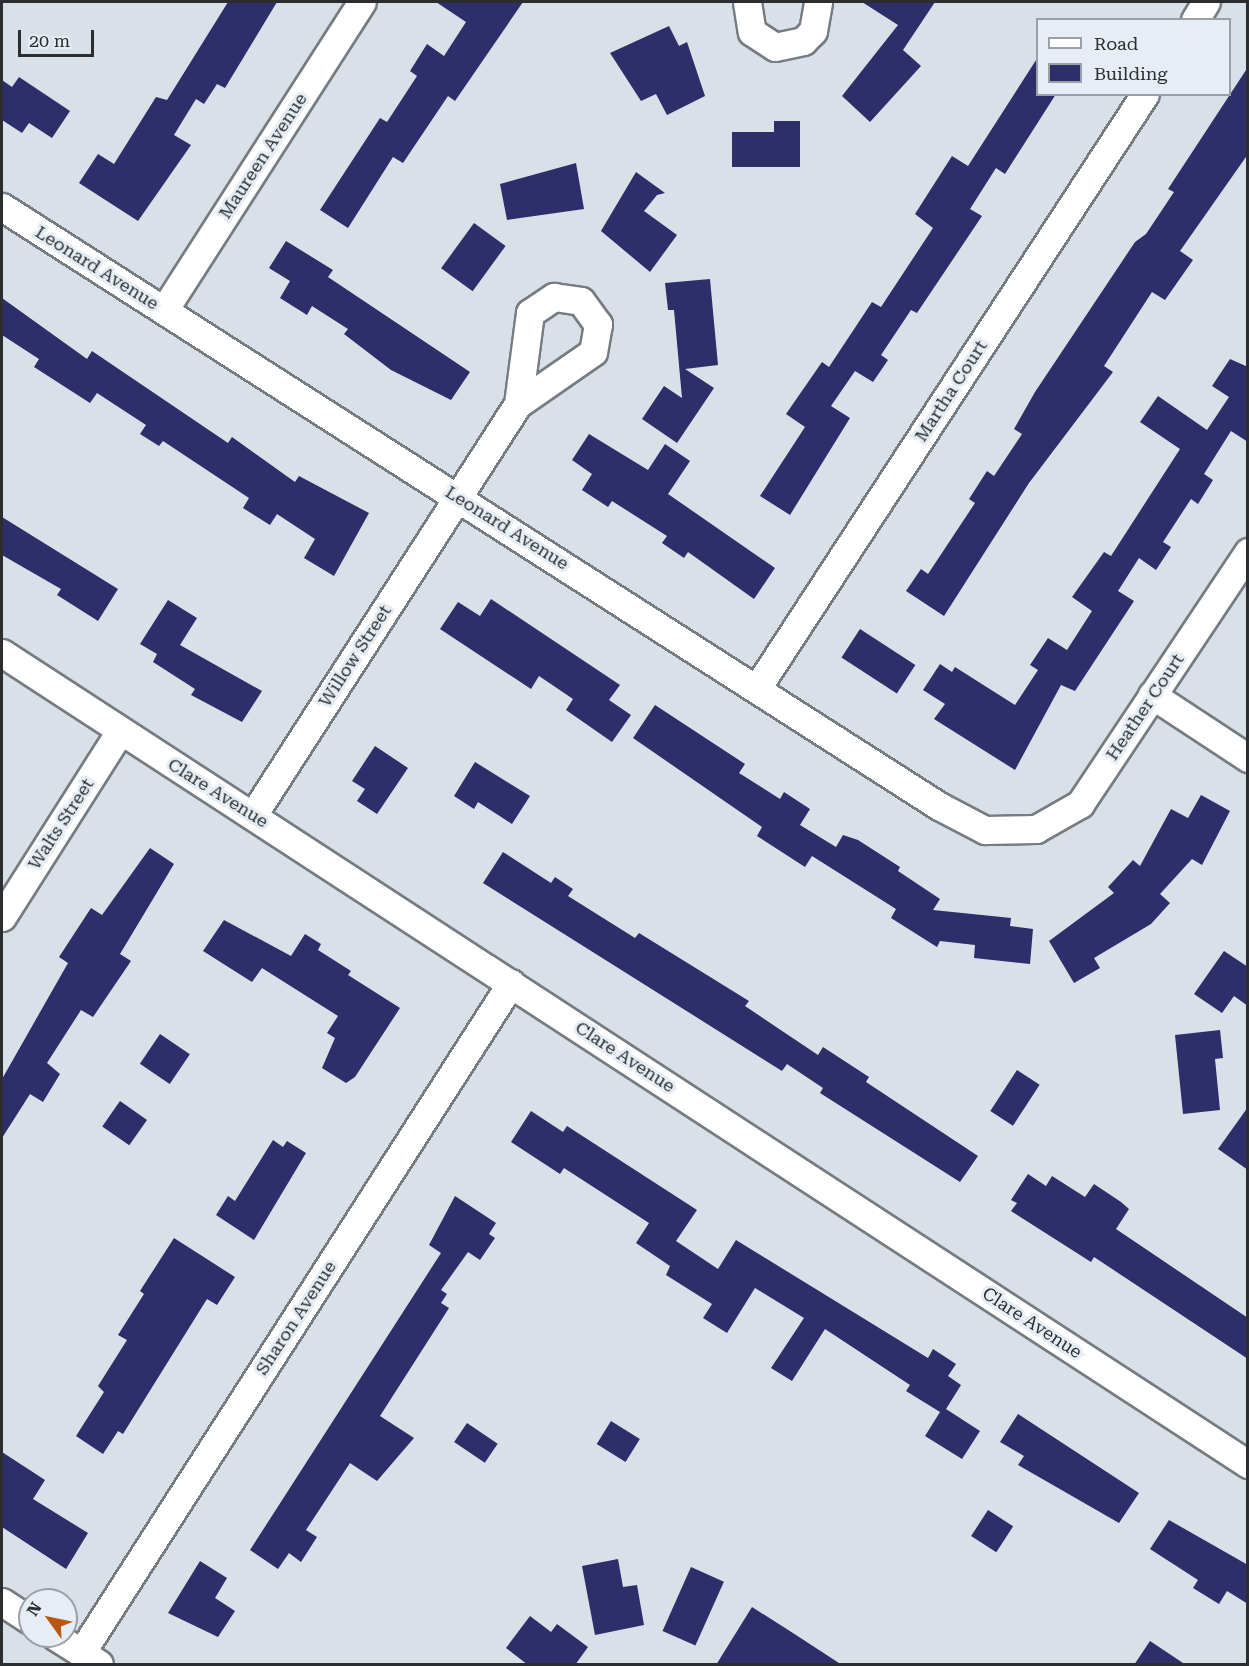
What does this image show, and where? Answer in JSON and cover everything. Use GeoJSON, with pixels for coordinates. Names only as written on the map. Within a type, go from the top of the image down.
{"type":"FeatureCollection","features":[{"type":"Feature","properties":{"kind":"street","name":"Maureen Avenue"},"geometry":{"type":"LineString","coordinates":[[164,310],[362,2]]}},
{"type":"Feature","properties":{"kind":"street"},"geometry":{"type":"LineString","coordinates":[[747,2],[752,32],[775,47],[790,47],[808,36],[818,17],[818,2]]}},
{"type":"Feature","properties":{"kind":"street"},"geometry":{"type":"LineString","coordinates":[[1195,18],[1206,2]]}},
{"type":"Feature","properties":{"kind":"street","name":"Martha Court"},"geometry":{"type":"LineString","coordinates":[[757,688],[1144,96]]}},
{"type":"Feature","properties":{"kind":"street","name":"Leonard Avenue"},"geometry":{"type":"LineString","coordinates":[[2,207],[969,824],[1019,832]]}},
{"type":"Feature","properties":{"kind":"street","name":"Willow Street"},"geometry":{"type":"LineString","coordinates":[[252,815],[518,404]]}},
{"type":"Feature","properties":{"kind":"street","name":"Heather Court"},"geometry":{"type":"LineString","coordinates":[[1019,832],[1052,824],[1080,804],[1248,552]]}},
{"type":"Feature","properties":{"kind":"street","name":"Clare Avenue"},"geometry":{"type":"LineString","coordinates":[[2,654],[511,982],[1248,1464]]}},
{"type":"Feature","properties":{"kind":"street"},"geometry":{"type":"LineString","coordinates":[[1152,695],[1248,758]]}},
{"type":"Feature","properties":{"kind":"street","name":"Walts Street"},"geometry":{"type":"LineString","coordinates":[[2,917],[120,731]]}},
{"type":"Feature","properties":{"kind":"street","name":"Sharon Avenue"},"geometry":{"type":"LineString","coordinates":[[90,1659],[511,982]]}},
{"type":"Feature","properties":{"kind":"street"},"geometry":{"type":"LineString","coordinates":[[2,1602],[18,1612]]}},
{"type":"Feature","properties":{"kind":"street"},"geometry":{"type":"LineString","coordinates":[[73,1648],[90,1659]]}},
{"type":"Feature","properties":{"kind":"building"},"geometry":{"type":"Polygon","coordinates":[[[228,2],[277,2],[225,88],[217,84],[204,104],[196,99],[174,135],[191,145],[138,221],[79,183],[98,154],[114,164],[156,97],[167,100],[228,2]]]}},
{"type":"Feature","properties":{"kind":"building"},"geometry":{"type":"Polygon","coordinates":[[[436,2],[523,2],[455,101],[448,96],[403,163],[393,157],[348,228],[320,210],[380,118],[387,122],[417,76],[410,71],[427,44],[444,56],[466,22],[436,2]]]}},
{"type":"Feature","properties":{"kind":"building"},"geometry":{"type":"Polygon","coordinates":[[[862,2],[935,2],[903,50],[921,66],[870,122],[842,96],[898,25],[862,2]]]}},
{"type":"Feature","properties":{"kind":"building"},"geometry":{"type":"Polygon","coordinates":[[[669,26],[679,46],[687,42],[705,96],[667,115],[656,94],[641,101],[610,53],[669,26]]]}},
{"type":"Feature","properties":{"kind":"building"},"geometry":{"type":"Polygon","coordinates":[[[1036,60],[1036,96],[1055,96],[1005,174],[996,168],[970,209],[982,216],[917,313],[911,310],[881,355],[888,360],[873,382],[855,371],[831,406],[850,418],[790,515],[760,496],[805,427],[786,414],[822,362],[829,367],[872,302],[881,307],[933,228],[915,214],[952,156],[968,166],[1036,60]]]}},
{"type":"Feature","properties":{"kind":"building"},"geometry":{"type":"Polygon","coordinates":[[[1248,67],[1248,154],[1180,251],[1193,260],[1165,300],[1152,292],[1104,366],[1113,372],[1029,483],[944,616],[906,591],[921,569],[928,574],[975,503],[969,499],[987,471],[994,476],[1022,434],[1014,429],[1035,392],[1135,242],[1146,234],[1174,192],[1168,189],[1248,67]]]}},
{"type":"Feature","properties":{"kind":"building"},"geometry":{"type":"Polygon","coordinates":[[[19,77],[70,111],[52,138],[29,123],[22,133],[2,120],[2,80],[12,87],[19,77]]]}},
{"type":"Feature","properties":{"kind":"building"},"geometry":{"type":"Polygon","coordinates":[[[774,121],[800,121],[800,167],[732,167],[732,132],[774,132],[774,121]]]}},
{"type":"Feature","properties":{"kind":"building"},"geometry":{"type":"Polygon","coordinates":[[[576,163],[584,209],[507,220],[500,184],[576,163]]]}},
{"type":"Feature","properties":{"kind":"building"},"geometry":{"type":"Polygon","coordinates":[[[636,172],[665,193],[657,195],[644,211],[677,235],[650,272],[601,231],[636,172]]]}},
{"type":"Feature","properties":{"kind":"building"},"geometry":{"type":"Polygon","coordinates":[[[474,223],[506,246],[473,291],[441,268],[474,223]]]}},
{"type":"Feature","properties":{"kind":"building"},"geometry":{"type":"Polygon","coordinates":[[[286,241],[333,270],[328,277],[470,372],[451,400],[391,370],[344,334],[348,329],[312,306],[307,315],[280,298],[290,281],[269,268],[286,241]]]}},
{"type":"Feature","properties":{"kind":"building"},"geometry":{"type":"Polygon","coordinates":[[[710,279],[718,365],[685,369],[714,388],[677,443],[642,419],[664,386],[682,398],[674,310],[668,310],[665,283],[710,279]]]}},
{"type":"Feature","properties":{"kind":"building"},"geometry":{"type":"Polygon","coordinates":[[[2,298],[87,359],[92,351],[228,443],[232,437],[295,482],[299,476],[369,513],[334,576],[304,558],[315,539],[277,514],[270,525],[243,508],[249,498],[163,441],[159,446],[140,434],[146,425],[97,393],[90,403],[34,367],[39,359],[2,335],[2,298]]]}},
{"type":"Feature","properties":{"kind":"building"},"geometry":{"type":"Polygon","coordinates":[[[1230,359],[1248,367],[1248,442],[1231,431],[1204,474],[1213,480],[1198,504],[1191,499],[1163,542],[1171,547],[1156,570],[1139,558],[1118,591],[1134,601],[1075,691],[1061,685],[1015,770],[934,719],[945,704],[923,690],[940,664],[952,672],[955,667],[1015,705],[1038,670],[1030,665],[1048,638],[1067,650],[1092,611],[1072,597],[1104,552],[1111,556],[1180,449],[1140,422],[1158,396],[1207,430],[1229,397],[1212,386],[1230,359]]]}},
{"type":"Feature","properties":{"kind":"building"},"geometry":{"type":"Polygon","coordinates":[[[589,434],[648,470],[665,444],[690,461],[668,494],[775,568],[754,599],[688,552],[684,558],[662,543],[667,536],[612,501],[608,507],[582,490],[592,474],[572,460],[589,434]]]}},
{"type":"Feature","properties":{"kind":"building"},"geometry":{"type":"Polygon","coordinates":[[[2,517],[118,589],[98,621],[57,595],[61,589],[2,555],[2,517]]]}},
{"type":"Feature","properties":{"kind":"building"},"geometry":{"type":"Polygon","coordinates":[[[491,599],[620,685],[609,700],[631,715],[612,742],[566,710],[573,699],[539,676],[531,689],[440,629],[458,602],[480,616],[491,599]]]}},
{"type":"Feature","properties":{"kind":"building"},"geometry":{"type":"Polygon","coordinates":[[[168,600],[197,618],[180,645],[262,691],[242,722],[191,695],[195,689],[153,662],[157,654],[140,644],[168,600]]]}},
{"type":"Feature","properties":{"kind":"building"},"geometry":{"type":"Polygon","coordinates":[[[860,629],[915,665],[897,693],[841,658],[860,629]]]}},
{"type":"Feature","properties":{"kind":"building"},"geometry":{"type":"Polygon","coordinates":[[[655,705],[745,764],[739,773],[780,799],[784,792],[810,809],[800,825],[836,847],[843,835],[858,840],[900,867],[898,871],[940,899],[933,910],[1011,918],[1010,926],[1033,929],[1030,964],[974,958],[975,945],[940,941],[937,947],[891,918],[896,909],[812,856],[805,867],[757,836],[762,827],[633,738],[655,705]]]}},
{"type":"Feature","properties":{"kind":"building"},"geometry":{"type":"Polygon","coordinates":[[[375,746],[408,768],[377,814],[357,801],[365,789],[352,781],[375,746]]]}},
{"type":"Feature","properties":{"kind":"building"},"geometry":{"type":"Polygon","coordinates":[[[475,762],[530,796],[512,824],[478,802],[474,809],[454,796],[475,762]]]}},
{"type":"Feature","properties":{"kind":"building"},"geometry":{"type":"Polygon","coordinates":[[[1201,795],[1230,811],[1202,865],[1192,859],[1160,894],[1170,903],[1151,924],[1094,958],[1100,968],[1074,983],[1049,941],[1114,893],[1108,887],[1133,860],[1140,866],[1171,809],[1188,818],[1201,795]]]}},
{"type":"Feature","properties":{"kind":"building"},"geometry":{"type":"Polygon","coordinates":[[[150,848],[174,864],[120,954],[131,961],[93,1017],[81,1010],[47,1063],[60,1074],[43,1102],[30,1094],[2,1138],[2,1079],[68,963],[59,957],[91,908],[102,915],[150,848]]]}},
{"type":"Feature","properties":{"kind":"building"},"geometry":{"type":"Polygon","coordinates":[[[503,852],[551,883],[555,877],[573,889],[568,896],[635,938],[639,933],[749,1001],[745,1006],[818,1055],[823,1047],[869,1077],[866,1082],[978,1156],[960,1182],[820,1093],[823,1088],[787,1064],[782,1071],[483,883],[503,852]]]}},
{"type":"Feature","properties":{"kind":"building"},"geometry":{"type":"Polygon","coordinates":[[[224,920],[291,956],[305,934],[321,944],[318,950],[351,971],[348,975],[400,1008],[355,1077],[346,1083],[322,1068],[335,1038],[327,1033],[338,1016],[262,968],[252,982],[203,951],[224,920]]]}},
{"type":"Feature","properties":{"kind":"building"},"geometry":{"type":"Polygon","coordinates":[[[1224,951],[1248,967],[1248,1006],[1234,996],[1222,1013],[1194,994],[1224,951]]]}},
{"type":"Feature","properties":{"kind":"building"},"geometry":{"type":"Polygon","coordinates":[[[1220,1030],[1223,1058],[1215,1059],[1220,1110],[1183,1114],[1175,1035],[1220,1030]]]}},
{"type":"Feature","properties":{"kind":"building"},"geometry":{"type":"Polygon","coordinates":[[[160,1034],[190,1054],[170,1084],[140,1064],[160,1034]]]}},
{"type":"Feature","properties":{"kind":"building"},"geometry":{"type":"Polygon","coordinates":[[[1017,1070],[1040,1085],[1013,1126],[990,1111],[1017,1070]]]}},
{"type":"Feature","properties":{"kind":"building"},"geometry":{"type":"Polygon","coordinates":[[[120,1101],[147,1120],[129,1145],[102,1126],[120,1101]]]}},
{"type":"Feature","properties":{"kind":"building"},"geometry":{"type":"Polygon","coordinates":[[[1248,1107],[1248,1170],[1218,1149],[1248,1107]]]}},
{"type":"Feature","properties":{"kind":"building"},"geometry":{"type":"Polygon","coordinates":[[[531,1111],[563,1132],[567,1126],[697,1210],[676,1241],[718,1269],[736,1240],[928,1358],[933,1349],[956,1364],[948,1376],[961,1385],[946,1409],[980,1431],[962,1459],[925,1436],[940,1412],[906,1391],[910,1385],[825,1329],[792,1381],[771,1368],[804,1318],[755,1288],[727,1333],[703,1318],[712,1304],[666,1275],[670,1266],[636,1243],[649,1223],[564,1168],[560,1174],[511,1142],[531,1111]]]}},
{"type":"Feature","properties":{"kind":"building"},"geometry":{"type":"Polygon","coordinates":[[[273,1140],[283,1147],[287,1141],[306,1153],[254,1240],[216,1215],[228,1196],[235,1201],[273,1140]]]}},
{"type":"Feature","properties":{"kind":"building"},"geometry":{"type":"Polygon","coordinates":[[[1028,1174],[1046,1186],[1052,1176],[1085,1197],[1094,1184],[1121,1202],[1129,1209],[1116,1229],[1248,1318],[1248,1359],[1094,1257],[1091,1262],[1011,1211],[1017,1203],[1011,1200],[1028,1174]]]}},
{"type":"Feature","properties":{"kind":"building"},"geometry":{"type":"Polygon","coordinates":[[[455,1196],[496,1223],[489,1234],[495,1238],[480,1260],[468,1252],[441,1290],[447,1294],[441,1303],[449,1308],[380,1416],[414,1438],[377,1481],[350,1463],[306,1530],[317,1537],[301,1562],[289,1553],[278,1569],[250,1550],[441,1253],[429,1245],[455,1196]]]}},
{"type":"Feature","properties":{"kind":"building"},"geometry":{"type":"Polygon","coordinates":[[[174,1238],[235,1277],[217,1305],[207,1299],[123,1434],[118,1431],[103,1454],[76,1436],[104,1392],[98,1386],[127,1340],[118,1335],[144,1294],[140,1291],[174,1238]]]}},
{"type":"Feature","properties":{"kind":"building"},"geometry":{"type":"Polygon","coordinates":[[[1018,1414],[1139,1493],[1119,1523],[1018,1465],[1024,1456],[1000,1442],[1018,1414]]]}},
{"type":"Feature","properties":{"kind":"building"},"geometry":{"type":"Polygon","coordinates":[[[611,1421],[640,1439],[626,1462],[597,1444],[611,1421]]]}},
{"type":"Feature","properties":{"kind":"building"},"geometry":{"type":"Polygon","coordinates":[[[467,1423],[498,1444],[485,1463],[454,1442],[467,1423]]]}},
{"type":"Feature","properties":{"kind":"building"},"geometry":{"type":"Polygon","coordinates":[[[2,1452],[45,1480],[33,1499],[88,1533],[66,1569],[2,1527],[2,1452]]]}},
{"type":"Feature","properties":{"kind":"building"},"geometry":{"type":"Polygon","coordinates":[[[988,1510],[1013,1526],[996,1552],[971,1536],[988,1510]]]}},
{"type":"Feature","properties":{"kind":"building"},"geometry":{"type":"Polygon","coordinates":[[[1169,1520],[1248,1565],[1248,1604],[1227,1591],[1219,1604],[1193,1588],[1198,1580],[1150,1549],[1169,1520]]]}},
{"type":"Feature","properties":{"kind":"building"},"geometry":{"type":"Polygon","coordinates":[[[618,1559],[623,1587],[637,1585],[644,1625],[595,1635],[582,1566],[618,1559]]]}},
{"type":"Feature","properties":{"kind":"building"},"geometry":{"type":"Polygon","coordinates":[[[200,1561],[227,1578],[215,1598],[235,1611],[218,1637],[168,1613],[200,1561]]]}},
{"type":"Feature","properties":{"kind":"building"},"geometry":{"type":"Polygon","coordinates":[[[691,1567],[724,1582],[695,1646],[663,1631],[691,1567]]]}},
{"type":"Feature","properties":{"kind":"building"},"geometry":{"type":"Polygon","coordinates":[[[752,1607],[796,1635],[842,1665],[716,1665],[752,1607]]]}},
{"type":"Feature","properties":{"kind":"building"},"geometry":{"type":"Polygon","coordinates":[[[530,1616],[551,1632],[557,1624],[588,1647],[575,1665],[528,1665],[506,1648],[530,1616]]]}},
{"type":"Feature","properties":{"kind":"building"},"geometry":{"type":"Polygon","coordinates":[[[1150,1641],[1186,1665],[1134,1665],[1150,1641]]]}}]}
